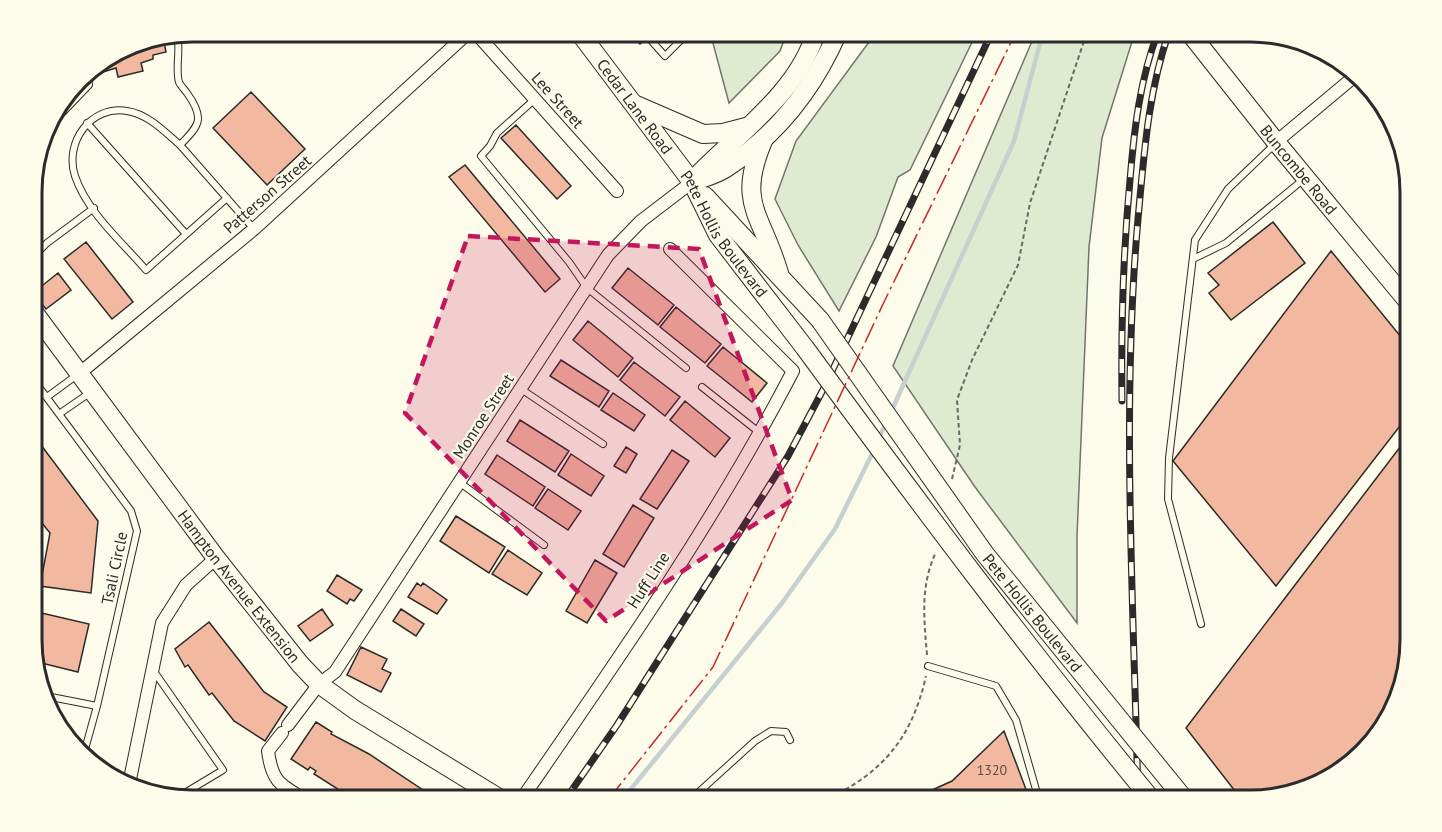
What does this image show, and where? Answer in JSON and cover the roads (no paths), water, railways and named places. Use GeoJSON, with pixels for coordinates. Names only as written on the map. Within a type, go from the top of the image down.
{"type":"FeatureCollection","features":[{"type":"Feature","properties":{"kind":"main road","name":"Cedar Lane Road"},"geometry":{"type":"LineString","coordinates":[[587,42],[692,182]]}},
{"type":"Feature","properties":{"kind":"main road"},"geometry":{"type":"LineString","coordinates":[[692,182],[776,99],[801,66],[812,42]]}},
{"type":"Feature","properties":{"kind":"main road"},"geometry":{"type":"LineString","coordinates":[[692,182],[724,169],[781,123],[817,75],[833,42]]}},
{"type":"Feature","properties":{"kind":"main road","name":"Buncombe Road"},"geometry":{"type":"LineString","coordinates":[[1197,42],[1400,292]]}},
{"type":"Feature","properties":{"kind":"main road"},"geometry":{"type":"LineString","coordinates":[[635,105],[703,134],[723,133],[747,127]]}},
{"type":"Feature","properties":{"kind":"main road"},"geometry":{"type":"LineString","coordinates":[[764,138],[753,164],[750,184],[751,205],[770,242],[780,278]]}},
{"type":"Feature","properties":{"kind":"main road","name":"Pete Hollis Boulevard"},"geometry":{"type":"LineString","coordinates":[[692,182],[820,320],[985,554],[1177,790]]}},
{"type":"Feature","properties":{"kind":"main road","name":"Pete Hollis Boulevard"},"geometry":{"type":"LineString","coordinates":[[692,182],[718,235],[806,348],[973,576],[1047,672],[1144,790]]}},
{"type":"Feature","properties":{"kind":"main road","name":"Hampton Avenue Extension"},"geometry":{"type":"LineString","coordinates":[[42,323],[216,558],[300,664],[319,684],[356,710],[486,790]]}},
{"type":"Feature","properties":{"kind":"street","name":"Patterson Street"},"geometry":{"type":"LineString","coordinates":[[80,373],[254,229],[458,42]]}},
{"type":"Feature","properties":{"kind":"street","name":"Lee Street"},"geometry":{"type":"LineString","coordinates":[[484,42],[617,191]]}},
{"type":"Feature","properties":{"kind":"street"},"geometry":{"type":"LineString","coordinates":[[1276,142],[1350,80]]}},
{"type":"Feature","properties":{"kind":"street","name":"Monroe Street"},"geometry":{"type":"LineString","coordinates":[[284,788],[271,773],[268,751],[319,684],[335,672],[608,255],[641,221],[692,182]]}},
{"type":"Feature","properties":{"kind":"street","name":"Huff Line"},"geometry":{"type":"LineString","coordinates":[[528,790],[602,682],[760,433],[793,371],[670,249]]}},
{"type":"Feature","properties":{"kind":"street"},"geometry":{"type":"LineString","coordinates":[[130,777],[162,623],[186,585],[216,558]]}},
{"type":"Feature","properties":{"kind":"street"},"geometry":{"type":"LineString","coordinates":[[284,788],[288,790]]}},
{"type":"Feature","properties":{"kind":"lane"},"geometry":{"type":"LineString","coordinates":[[652,42],[665,56],[678,42]]}},
{"type":"Feature","properties":{"kind":"lane"},"geometry":{"type":"LineString","coordinates":[[179,43],[179,81],[197,108],[199,120],[196,129],[180,145]]}},
{"type":"Feature","properties":{"kind":"lane"},"geometry":{"type":"LineString","coordinates":[[71,104],[89,83]]}},
{"type":"Feature","properties":{"kind":"lane"},"geometry":{"type":"LineString","coordinates":[[535,99],[497,133],[481,156],[569,262],[587,288],[686,368]]}},
{"type":"Feature","properties":{"kind":"lane"},"geometry":{"type":"LineString","coordinates":[[226,198],[147,270],[84,197],[74,174],[75,141],[87,123],[107,110],[129,111],[153,122],[180,145],[254,229]]}},
{"type":"Feature","properties":{"kind":"lane"},"geometry":{"type":"LineString","coordinates":[[87,123],[186,234]]}},
{"type":"Feature","properties":{"kind":"lane"},"geometry":{"type":"LineString","coordinates":[[1201,624],[1168,499],[1169,458],[1193,259],[1196,240],[1228,189],[1276,142]]}},
{"type":"Feature","properties":{"kind":"lane"},"geometry":{"type":"LineString","coordinates":[[1193,259],[1226,243],[1307,177]]}},
{"type":"Feature","properties":{"kind":"lane"},"geometry":{"type":"LineString","coordinates":[[42,250],[94,208]]}},
{"type":"Feature","properties":{"kind":"lane"},"geometry":{"type":"LineString","coordinates":[[47,398],[80,373]]}},
{"type":"Feature","properties":{"kind":"lane"},"geometry":{"type":"LineString","coordinates":[[702,387],[760,433]]}},
{"type":"Feature","properties":{"kind":"lane"},"geometry":{"type":"LineString","coordinates":[[521,389],[603,444]]}},
{"type":"Feature","properties":{"kind":"lane"},"geometry":{"type":"LineString","coordinates":[[59,414],[93,390]]}},
{"type":"Feature","properties":{"kind":"lane","name":"Tsali Circle"},"geometry":{"type":"LineString","coordinates":[[42,391],[131,510],[137,531],[86,746]]}},
{"type":"Feature","properties":{"kind":"lane"},"geometry":{"type":"LineString","coordinates":[[459,482],[544,544]]}},
{"type":"Feature","properties":{"kind":"lane"},"geometry":{"type":"LineString","coordinates":[[928,666],[996,686],[1016,720],[1036,790]]}},
{"type":"Feature","properties":{"kind":"lane"},"geometry":{"type":"LineString","coordinates":[[153,670],[224,770],[190,790]]}},
{"type":"Feature","properties":{"kind":"lane"},"geometry":{"type":"LineString","coordinates":[[53,697],[97,706]]}},
{"type":"Feature","properties":{"kind":"lane"},"geometry":{"type":"LineString","coordinates":[[701,790],[754,741],[771,731],[786,732],[790,740]]}},
{"type":"Feature","properties":{"kind":"waterway"},"geometry":{"type":"LineString","coordinates":[[891,412],[1014,141],[1040,42]]}},
{"type":"Feature","properties":{"kind":"waterway"},"geometry":{"type":"LineString","coordinates":[[878,440],[886,423]]}},
{"type":"Feature","properties":{"kind":"waterway"},"geometry":{"type":"LineString","coordinates":[[630,790],[782,603],[835,529],[874,450]]}},
{"type":"Feature","properties":{"kind":"railway"},"geometry":{"type":"LineString","coordinates":[[572,790],[617,725],[788,456],[825,386],[987,42]]}},
{"type":"Feature","properties":{"kind":"railway"},"geometry":{"type":"LineString","coordinates":[[1122,401],[1123,290],[1132,161],[1142,86],[1155,42]]}},
{"type":"Feature","properties":{"kind":"railway"},"geometry":{"type":"LineString","coordinates":[[1138,790],[1130,509],[1130,364],[1142,171],[1156,78],[1166,42]]}}]}
